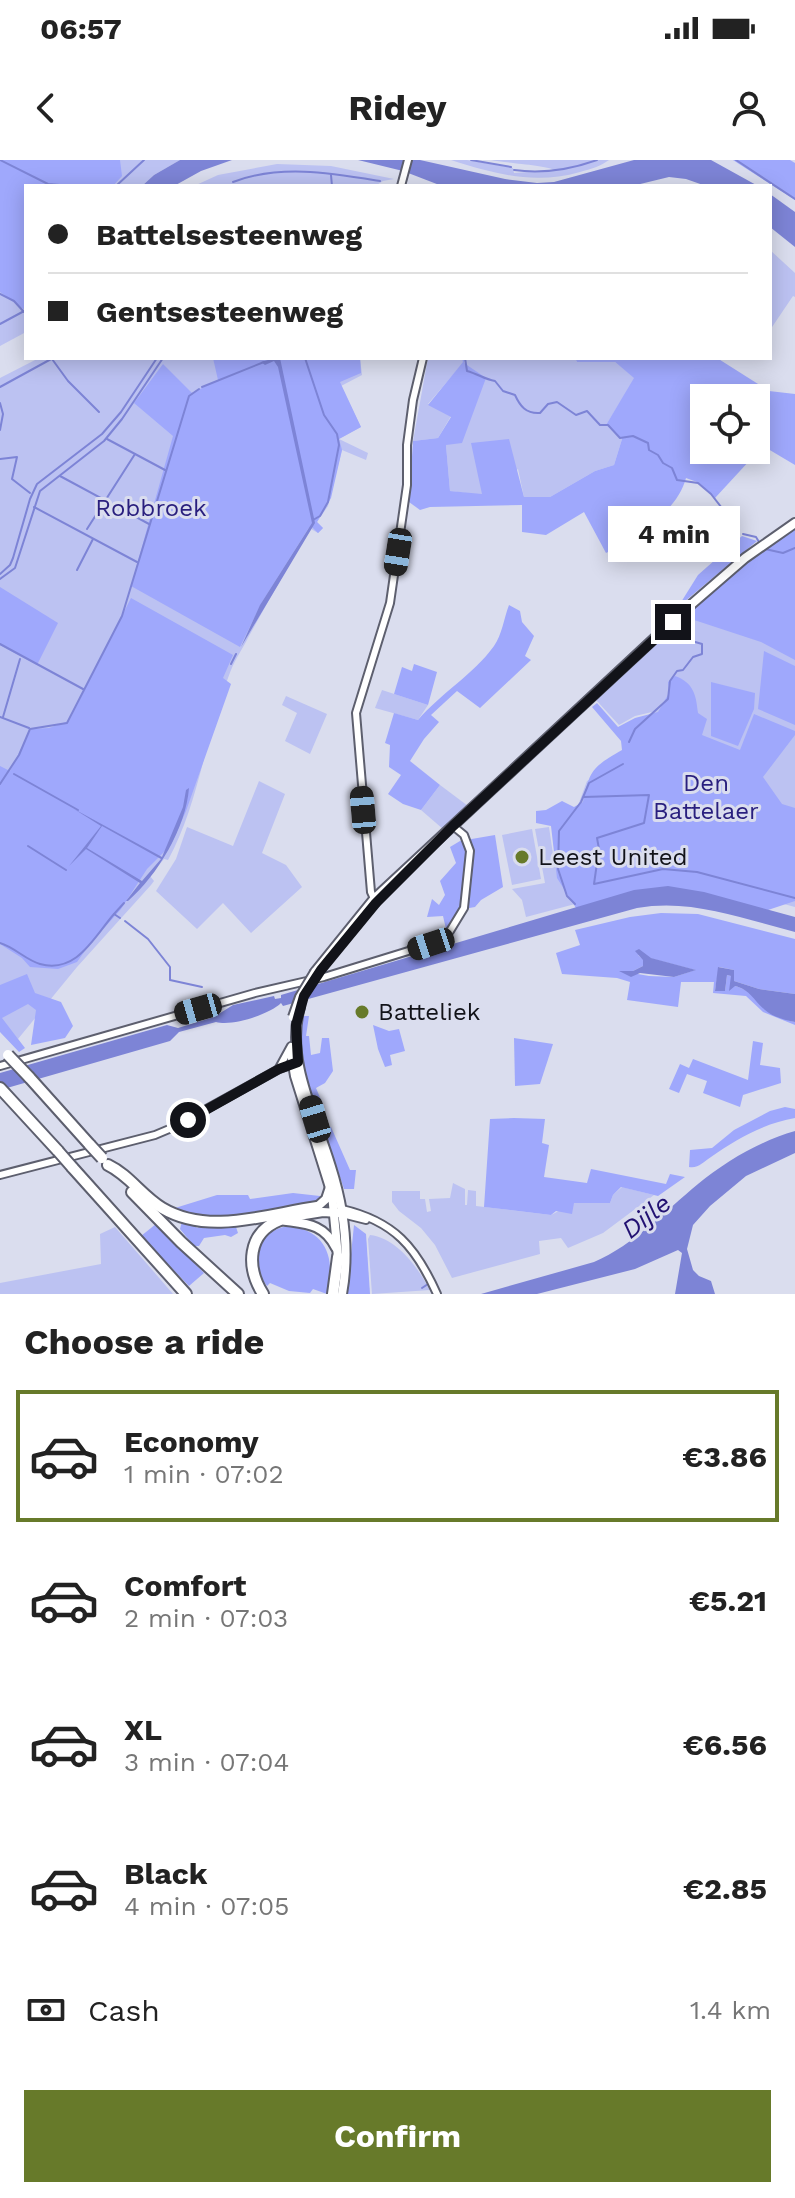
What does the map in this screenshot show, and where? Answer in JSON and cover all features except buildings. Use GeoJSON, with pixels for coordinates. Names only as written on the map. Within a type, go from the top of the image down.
{"type":"FeatureCollection","features":[{"type":"Feature","properties":{"kind":"highway"},"geometry":{"type":"LineString","coordinates":[[4,1050],[105,1162],[118,1170],[156,1217],[236,1292]]}},
{"type":"Feature","properties":{"kind":"highway"},"geometry":{"type":"LineString","coordinates":[[0,1088],[183,1291]]}},
{"type":"Feature","properties":{"kind":"highway"},"geometry":{"type":"LineString","coordinates":[[144,1200],[198,1221],[223,1222],[317,1207]]}},
{"type":"Feature","properties":{"kind":"highway"},"geometry":{"type":"LineString","coordinates":[[262,1293],[253,1274],[252,1250],[263,1230],[280,1220]]}},
{"type":"Feature","properties":{"kind":"highway"},"geometry":{"type":"LineString","coordinates":[[338,1257],[338,1291]]}},
{"type":"Feature","properties":{"kind":"main road"},"geometry":{"type":"LineString","coordinates":[[401,184],[408,160]]}},
{"type":"Feature","properties":{"kind":"main road"},"geometry":{"type":"LineString","coordinates":[[375,901],[364,819],[356,713],[390,603],[407,485],[407,445],[413,400],[423,360]]}},
{"type":"Feature","properties":{"kind":"main road"},"geometry":{"type":"LineString","coordinates":[[279,1069],[291,1046],[300,997],[375,901],[731,569],[795,523]]}},
{"type":"Feature","properties":{"kind":"main road"},"geometry":{"type":"LineString","coordinates":[[0,1066],[255,993],[324,977],[438,940],[453,926],[464,908],[471,856],[462,826],[464,816]]}},
{"type":"Feature","properties":{"kind":"main road"},"geometry":{"type":"LineString","coordinates":[[451,828],[465,838]]}},
{"type":"Feature","properties":{"kind":"main road"},"geometry":{"type":"LineString","coordinates":[[314,1122],[295,1076],[295,1016],[318,971]]}},
{"type":"Feature","properties":{"kind":"main road"},"geometry":{"type":"LineString","coordinates":[[291,1046],[344,1233],[338,1291]]}},
{"type":"Feature","properties":{"kind":"main road"},"geometry":{"type":"LineString","coordinates":[[0,1175],[155,1135],[296,1063]]}},
{"type":"Feature","properties":{"kind":"main road"},"geometry":{"type":"LineString","coordinates":[[279,1069],[295,1076]]}},
{"type":"Feature","properties":{"kind":"main road"},"geometry":{"type":"LineString","coordinates":[[337,1201],[360,1218],[386,1229],[412,1250]]}},
{"type":"Feature","properties":{"kind":"main road"},"geometry":{"type":"LineString","coordinates":[[280,1220],[337,1201]]}},
{"type":"Feature","properties":{"kind":"main road"},"geometry":{"type":"LineString","coordinates":[[337,1201],[338,1257]]}},
{"type":"Feature","properties":{"kind":"main road"},"geometry":{"type":"LineString","coordinates":[[317,1207],[337,1201],[383,1224],[412,1250],[437,1294]]}},
{"type":"Feature","properties":{"kind":"main road"},"geometry":{"type":"LineString","coordinates":[[344,1233],[352,1222],[360,1218]]}},
{"type":"Feature","properties":{"kind":"main road"},"geometry":{"type":"LineString","coordinates":[[280,1220],[301,1221],[314,1226],[331,1240],[338,1257]]}},
{"type":"Feature","properties":{"kind":"green space"},"geometry":{"type":"Polygon","coordinates":[[[0,160],[180,160],[144,184],[24,184],[24,333],[0,346],[0,160]]]}},
{"type":"Feature","properties":{"kind":"green space"},"geometry":{"type":"Polygon","coordinates":[[[0,160],[120,160],[122,176],[115,184],[24,184],[24,310],[0,292],[0,160]]]}},
{"type":"Feature","properties":{"kind":"green space"},"geometry":{"type":"Polygon","coordinates":[[[451,160],[513,168],[514,173],[554,170],[491,160],[609,160],[563,176],[531,178],[483,170],[451,160]]]}},
{"type":"Feature","properties":{"kind":"green space"},"geometry":{"type":"Polygon","coordinates":[[[733,160],[790,160],[795,163],[795,200],[733,160]]]}},
{"type":"Feature","properties":{"kind":"green space"},"geometry":{"type":"Polygon","coordinates":[[[277,164],[331,166],[394,179],[378,184],[198,184],[218,175],[277,164]]]}},
{"type":"Feature","properties":{"kind":"green space"},"geometry":{"type":"Polygon","coordinates":[[[772,252],[795,273],[793,296],[772,327],[772,252]]]}},
{"type":"Feature","properties":{"kind":"green space","name":"Robbroek"},"geometry":{"type":"Polygon","coordinates":[[[35,360],[360,360],[362,375],[341,386],[361,427],[339,439],[368,453],[366,460],[342,450],[328,506],[317,522],[323,528],[318,533],[311,529],[235,661],[220,700],[195,793],[168,860],[164,859],[150,876],[154,881],[151,885],[77,967],[18,1039],[0,1018],[0,378],[35,360]]]}},
{"type":"Feature","properties":{"kind":"green space"},"geometry":{"type":"Polygon","coordinates":[[[213,360],[360,360],[361,373],[340,382],[361,427],[339,439],[342,450],[331,498],[317,522],[323,528],[318,533],[311,526],[308,529],[262,602],[240,647],[131,586],[173,436],[134,403],[163,364],[192,393],[218,380],[213,360]]]}},
{"type":"Feature","properties":{"kind":"green space"},"geometry":{"type":"Polygon","coordinates":[[[428,360],[615,362],[635,378],[606,425],[622,439],[614,465],[595,471],[550,497],[524,497],[518,469],[482,495],[450,491],[446,445],[463,363],[428,404],[451,416],[438,438],[413,441],[428,360]]]}},
{"type":"Feature","properties":{"kind":"green space"},"geometry":{"type":"Polygon","coordinates":[[[465,360],[464,363],[486,378],[462,443],[446,445],[450,491],[482,494],[471,443],[509,439],[524,497],[550,497],[595,471],[614,465],[622,439],[606,425],[634,378],[615,362],[576,360],[720,360],[758,384],[690,384],[690,464],[746,464],[715,498],[697,482],[686,478],[674,502],[654,523],[606,553],[584,512],[546,535],[522,532],[522,505],[430,507],[420,510],[409,502],[413,441],[438,438],[451,417],[428,405],[465,360]]]}},
{"type":"Feature","properties":{"kind":"green space"},"geometry":{"type":"Polygon","coordinates":[[[770,391],[795,394],[795,465],[770,450],[770,391]]]}},
{"type":"Feature","properties":{"kind":"green space","name":"Den Battelaer"},"geometry":{"type":"Polygon","coordinates":[[[795,528],[795,907],[780,903],[594,899],[526,917],[522,900],[512,889],[545,883],[535,829],[549,827],[555,868],[587,781],[621,765],[639,723],[652,712],[635,716],[619,725],[596,700],[720,585],[795,528]]]}},
{"type":"Feature","properties":{"kind":"green space"},"geometry":{"type":"Polygon","coordinates":[[[795,528],[795,660],[761,642],[685,617],[752,557],[795,528]]]}},
{"type":"Feature","properties":{"kind":"green space"},"geometry":{"type":"Polygon","coordinates":[[[742,536],[757,541],[678,607],[698,575],[742,536]]]}},
{"type":"Feature","properties":{"kind":"green space"},"geometry":{"type":"Polygon","coordinates":[[[0,587],[58,623],[37,665],[0,645],[0,587]]]}},
{"type":"Feature","properties":{"kind":"green space"},"geometry":{"type":"Polygon","coordinates":[[[131,598],[233,655],[223,678],[231,684],[171,845],[147,869],[121,909],[77,962],[58,969],[30,967],[0,944],[0,766],[10,771],[31,729],[49,728],[69,721],[131,598]]]}},
{"type":"Feature","properties":{"kind":"green space"},"geometry":{"type":"Polygon","coordinates":[[[509,605],[520,611],[522,622],[534,636],[525,656],[531,660],[480,708],[457,691],[431,715],[439,722],[410,761],[440,785],[421,810],[403,804],[388,794],[401,775],[389,767],[390,745],[385,743],[394,713],[418,720],[476,666],[497,642],[509,605]]]}},
{"type":"Feature","properties":{"kind":"green space"},"geometry":{"type":"Polygon","coordinates":[[[764,651],[795,666],[795,725],[758,709],[764,651]]]}},
{"type":"Feature","properties":{"kind":"green space"},"geometry":{"type":"Polygon","coordinates":[[[414,664],[437,672],[428,705],[394,694],[402,667],[412,671],[414,664]]]}},
{"type":"Feature","properties":{"kind":"green space","name":"Den Battelaer"},"geometry":{"type":"Polygon","coordinates":[[[675,676],[690,686],[698,713],[707,719],[702,735],[740,750],[754,714],[795,731],[763,777],[782,804],[795,808],[795,901],[768,910],[634,891],[576,908],[557,878],[551,826],[536,823],[536,811],[546,810],[562,801],[574,807],[583,802],[594,770],[622,750],[621,741],[592,707],[597,703],[618,727],[635,718],[658,712],[669,693],[668,682],[675,676]]]}},
{"type":"Feature","properties":{"kind":"green space"},"geometry":{"type":"Polygon","coordinates":[[[711,682],[755,693],[754,709],[738,746],[711,736],[711,682]]]}},
{"type":"Feature","properties":{"kind":"green space"},"geometry":{"type":"Polygon","coordinates":[[[382,690],[428,705],[418,720],[375,708],[382,690]]]}},
{"type":"Feature","properties":{"kind":"green space"},"geometry":{"type":"Polygon","coordinates":[[[286,696],[327,714],[310,754],[285,741],[297,713],[282,705],[286,696]]]}},
{"type":"Feature","properties":{"kind":"green space"},"geometry":{"type":"Polygon","coordinates":[[[259,781],[285,794],[262,853],[286,865],[302,887],[251,933],[223,903],[197,929],[156,891],[176,859],[187,827],[233,846],[259,781]]]}},
{"type":"Feature","properties":{"kind":"green space"},"geometry":{"type":"Polygon","coordinates":[[[440,785],[468,806],[443,829],[421,810],[440,785]]]}},
{"type":"Feature","properties":{"kind":"green space","name":"Leest United"},"geometry":{"type":"Polygon","coordinates":[[[532,829],[541,879],[512,885],[502,835],[532,829]]]}},
{"type":"Feature","properties":{"kind":"green space"},"geometry":{"type":"Polygon","coordinates":[[[495,835],[503,887],[475,907],[458,910],[446,929],[443,916],[427,917],[432,899],[439,905],[445,895],[440,881],[456,863],[450,847],[460,841],[495,835]]]}},
{"type":"Feature","properties":{"kind":"green space"},"geometry":{"type":"Polygon","coordinates":[[[661,913],[698,914],[795,939],[795,994],[759,989],[734,981],[734,970],[719,967],[715,990],[725,991],[727,975],[731,976],[735,986],[751,994],[779,1016],[795,1022],[795,1025],[763,1012],[746,996],[713,993],[714,982],[681,982],[678,1007],[627,1000],[630,982],[617,978],[562,974],[556,953],[580,945],[575,930],[661,913]],[[638,955],[644,960],[643,966],[633,971],[621,971],[674,977],[695,970],[638,955]]]}},
{"type":"Feature","properties":{"kind":"green space"},"geometry":{"type":"Polygon","coordinates":[[[27,974],[35,993],[61,1002],[73,1026],[65,1038],[31,1045],[36,1010],[28,1004],[2,1018],[25,1048],[19,1052],[0,1032],[0,985],[27,974]]]}},
{"type":"Feature","properties":{"kind":"green space"},"geometry":{"type":"Polygon","coordinates":[[[302,1016],[309,1016],[306,1036],[309,1036],[311,1055],[320,1053],[322,1038],[329,1038],[333,1071],[325,1083],[316,1088],[324,1107],[323,1117],[319,1118],[302,1055],[302,1016]]]}},
{"type":"Feature","properties":{"kind":"green space"},"geometry":{"type":"Polygon","coordinates":[[[373,1025],[389,1031],[399,1029],[405,1051],[390,1055],[392,1065],[385,1067],[373,1025]]]}},
{"type":"Feature","properties":{"kind":"green space"},"geometry":{"type":"Polygon","coordinates":[[[514,1038],[553,1044],[540,1084],[515,1086],[514,1038]]]}},
{"type":"Feature","properties":{"kind":"green space"},"geometry":{"type":"Polygon","coordinates":[[[753,1041],[763,1043],[760,1065],[780,1068],[781,1083],[743,1095],[740,1107],[703,1093],[707,1081],[687,1074],[679,1093],[669,1089],[680,1064],[689,1068],[693,1059],[748,1080],[753,1041]]]}},
{"type":"Feature","properties":{"kind":"green space"},"geometry":{"type":"Polygon","coordinates":[[[785,1107],[795,1109],[795,1118],[751,1133],[700,1165],[689,1167],[690,1150],[712,1148],[734,1130],[770,1111],[785,1107]]]}},
{"type":"Feature","properties":{"kind":"green space"},"geometry":{"type":"Polygon","coordinates":[[[490,1119],[545,1119],[542,1143],[549,1145],[544,1177],[587,1183],[591,1169],[666,1184],[670,1174],[685,1177],[658,1196],[621,1187],[610,1203],[574,1203],[572,1214],[556,1211],[551,1215],[484,1207],[490,1119]]]}},
{"type":"Feature","properties":{"kind":"green space"},"geometry":{"type":"Polygon","coordinates":[[[323,1126],[331,1127],[350,1170],[356,1170],[354,1189],[344,1189],[323,1126]]]}},
{"type":"Feature","properties":{"kind":"green space"},"geometry":{"type":"Polygon","coordinates":[[[453,1183],[465,1189],[465,1205],[468,1190],[476,1191],[476,1206],[551,1215],[574,1203],[610,1203],[622,1187],[654,1195],[603,1233],[568,1248],[561,1238],[539,1241],[540,1254],[452,1278],[435,1245],[392,1202],[392,1191],[420,1191],[420,1199],[425,1199],[427,1212],[431,1211],[429,1199],[450,1198],[453,1183]]]}},
{"type":"Feature","properties":{"kind":"green space"},"geometry":{"type":"Polygon","coordinates":[[[293,1193],[320,1196],[320,1201],[266,1213],[228,1217],[192,1214],[175,1208],[217,1195],[248,1195],[250,1199],[293,1193]]]}},
{"type":"Feature","properties":{"kind":"green space"},"geometry":{"type":"Polygon","coordinates":[[[182,1221],[193,1223],[197,1228],[202,1225],[235,1224],[238,1233],[231,1237],[204,1238],[199,1246],[194,1246],[180,1229],[182,1221]]]}},
{"type":"Feature","properties":{"kind":"green space"},"geometry":{"type":"Polygon","coordinates":[[[156,1224],[204,1273],[189,1286],[141,1236],[156,1224]]]}},
{"type":"Feature","properties":{"kind":"green space"},"geometry":{"type":"Polygon","coordinates":[[[354,1225],[366,1234],[370,1294],[347,1294],[354,1225]]]}},
{"type":"Feature","properties":{"kind":"green space"},"geometry":{"type":"Polygon","coordinates":[[[288,1226],[312,1233],[326,1248],[330,1269],[327,1294],[313,1289],[310,1293],[289,1291],[270,1283],[267,1286],[261,1276],[256,1257],[258,1248],[268,1234],[288,1226]]]}},
{"type":"Feature","properties":{"kind":"green space"},"geometry":{"type":"Polygon","coordinates":[[[115,1227],[173,1294],[0,1294],[0,1283],[101,1264],[100,1234],[115,1227]]]}},
{"type":"Feature","properties":{"kind":"green space"},"geometry":{"type":"Polygon","coordinates":[[[370,1235],[398,1248],[430,1290],[372,1294],[370,1235]]]}},
{"type":"Feature","properties":{"kind":"shaded area"},"geometry":{"type":"Polygon","coordinates":[[[180,160],[232,160],[201,171],[178,184],[144,184],[180,160]]]}},
{"type":"Feature","properties":{"kind":"shaded area"},"geometry":{"type":"Polygon","coordinates":[[[358,160],[420,160],[537,183],[554,182],[634,160],[711,160],[754,184],[700,184],[669,177],[640,184],[437,184],[403,171],[358,160]]]}},
{"type":"Feature","properties":{"kind":"shaded area"},"geometry":{"type":"Polygon","coordinates":[[[772,195],[795,212],[795,247],[772,229],[772,195]]]}},
{"type":"Feature","properties":{"kind":"shaded area"},"geometry":{"type":"Polygon","coordinates":[[[280,360],[315,523],[241,647],[260,605],[312,523],[278,367],[274,361],[265,365],[261,362],[280,360]]]}},
{"type":"Feature","properties":{"kind":"shaded area"},"geometry":{"type":"Polygon","coordinates":[[[189,788],[187,803],[169,849],[150,878],[128,901],[140,883],[86,849],[69,866],[101,826],[74,809],[162,857],[183,807],[189,788]],[[102,826],[87,848],[142,881],[161,859],[102,826]]]}},
{"type":"Feature","properties":{"kind":"shaded area"},"geometry":{"type":"Polygon","coordinates":[[[668,886],[704,892],[795,917],[795,932],[697,908],[637,908],[283,1006],[281,1003],[250,1018],[231,1023],[216,1022],[179,1032],[170,1041],[0,1090],[0,1073],[167,1025],[178,1028],[214,1017],[233,1005],[274,996],[275,999],[281,998],[281,995],[634,890],[668,886]]]}},
{"type":"Feature","properties":{"kind":"shaded area"},"geometry":{"type":"Polygon","coordinates":[[[639,949],[651,958],[696,970],[674,977],[640,973],[631,977],[619,971],[633,971],[643,966],[643,960],[635,951],[639,949]]]}},
{"type":"Feature","properties":{"kind":"shaded area"},"geometry":{"type":"Polygon","coordinates":[[[718,967],[734,970],[734,981],[759,989],[795,994],[795,1022],[768,1012],[740,988],[735,986],[729,991],[731,976],[727,975],[725,991],[715,991],[718,967]]]}},
{"type":"Feature","properties":{"kind":"shaded area"},"geometry":{"type":"Polygon","coordinates":[[[795,1131],[795,1153],[746,1176],[710,1206],[693,1225],[687,1249],[693,1270],[711,1281],[715,1294],[675,1294],[682,1253],[678,1250],[635,1269],[537,1294],[481,1294],[609,1255],[636,1237],[720,1167],[756,1146],[795,1131]]]}},
{"type":"Feature","properties":{"kind":"waterway"},"geometry":{"type":"LineString","coordinates":[[0,160],[48,184]]}},
{"type":"Feature","properties":{"kind":"waterway"},"geometry":{"type":"LineString","coordinates":[[118,184],[144,160]]}},
{"type":"Feature","properties":{"kind":"waterway"},"geometry":{"type":"LineString","coordinates":[[471,160],[511,167]]}},
{"type":"Feature","properties":{"kind":"waterway"},"geometry":{"type":"LineString","coordinates":[[514,170],[556,170],[597,160]]}},
{"type":"Feature","properties":{"kind":"waterway"},"geometry":{"type":"LineString","coordinates":[[736,160],[795,199]]}},
{"type":"Feature","properties":{"kind":"waterway"},"geometry":{"type":"LineString","coordinates":[[233,182],[251,176],[287,172],[324,173],[380,181]]}},
{"type":"Feature","properties":{"kind":"waterway"},"geometry":{"type":"LineString","coordinates":[[331,175],[332,184]]}},
{"type":"Feature","properties":{"kind":"waterway"},"geometry":{"type":"LineString","coordinates":[[0,294],[14,301],[24,312]]}},
{"type":"Feature","properties":{"kind":"waterway"},"geometry":{"type":"LineString","coordinates":[[0,324],[24,311]]}},
{"type":"Feature","properties":{"kind":"waterway"},"geometry":{"type":"LineString","coordinates":[[0,387],[49,360]]}},
{"type":"Feature","properties":{"kind":"waterway"},"geometry":{"type":"LineString","coordinates":[[53,360],[68,381],[99,412]]}},
{"type":"Feature","properties":{"kind":"waterway"},"geometry":{"type":"LineString","coordinates":[[0,574],[13,558],[37,484],[102,434],[121,412],[156,360]]}},
{"type":"Feature","properties":{"kind":"waterway"},"geometry":{"type":"LineString","coordinates":[[0,579],[15,568],[40,491],[104,441],[162,360]]}},
{"type":"Feature","properties":{"kind":"waterway"},"geometry":{"type":"LineString","coordinates":[[306,360],[324,415],[337,434],[339,445],[328,502],[320,516],[313,520]]}},
{"type":"Feature","properties":{"kind":"waterway"},"geometry":{"type":"LineString","coordinates":[[465,360],[467,371],[495,381],[503,391],[515,395],[527,411],[540,413],[548,404],[557,402],[576,415],[587,411],[600,425],[608,425],[620,438],[633,436],[648,443],[649,450],[672,468],[677,480],[698,483],[711,494],[739,530]]}},
{"type":"Feature","properties":{"kind":"waterway"},"geometry":{"type":"LineString","coordinates":[[202,387],[264,362]]}},
{"type":"Feature","properties":{"kind":"waterway"},"geometry":{"type":"LineString","coordinates":[[0,784],[19,755],[30,729],[67,723],[122,616],[189,396],[199,389]]}},
{"type":"Feature","properties":{"kind":"waterway"},"geometry":{"type":"LineString","coordinates":[[0,403],[3,414],[0,430]]}},
{"type":"Feature","properties":{"kind":"waterway"},"geometry":{"type":"LineString","coordinates":[[107,439],[165,470]]}},
{"type":"Feature","properties":{"kind":"waterway"},"geometry":{"type":"LineString","coordinates":[[87,529],[135,454]]}},
{"type":"Feature","properties":{"kind":"waterway"},"geometry":{"type":"LineString","coordinates":[[0,459],[17,457],[12,479],[30,493]]}},
{"type":"Feature","properties":{"kind":"waterway"},"geometry":{"type":"LineString","coordinates":[[60,476],[149,524]]}},
{"type":"Feature","properties":{"kind":"waterway"},"geometry":{"type":"LineString","coordinates":[[34,507],[137,562]]}},
{"type":"Feature","properties":{"kind":"waterway"},"geometry":{"type":"LineString","coordinates":[[743,534],[756,537],[759,542]]}},
{"type":"Feature","properties":{"kind":"waterway"},"geometry":{"type":"LineString","coordinates":[[77,570],[93,539]]}},
{"type":"Feature","properties":{"kind":"waterway"},"geometry":{"type":"LineString","coordinates":[[765,549],[783,553],[795,548]]}},
{"type":"Feature","properties":{"kind":"waterway"},"geometry":{"type":"LineString","coordinates":[[629,742],[635,729],[668,699],[670,681],[677,671],[683,670],[693,657],[702,654],[702,644],[692,641],[685,633]]}},
{"type":"Feature","properties":{"kind":"waterway"},"geometry":{"type":"LineString","coordinates":[[0,644],[83,689]]}},
{"type":"Feature","properties":{"kind":"waterway"},"geometry":{"type":"LineString","coordinates":[[231,664],[236,654]]}},
{"type":"Feature","properties":{"kind":"waterway"},"geometry":{"type":"LineString","coordinates":[[3,717],[20,659]]}},
{"type":"Feature","properties":{"kind":"waterway"},"geometry":{"type":"LineString","coordinates":[[0,717],[29,728]]}},
{"type":"Feature","properties":{"kind":"waterway"},"geometry":{"type":"LineString","coordinates":[[575,904],[567,896],[558,869],[559,831],[581,802],[589,783],[623,764]]}},
{"type":"Feature","properties":{"kind":"waterway"},"geometry":{"type":"LineString","coordinates":[[14,774],[78,810]]}},
{"type":"Feature","properties":{"kind":"waterway"},"geometry":{"type":"LineString","coordinates":[[584,797],[649,795],[644,823],[597,838],[599,849],[594,884],[663,869],[697,872],[795,898]]}},
{"type":"Feature","properties":{"kind":"waterway"},"geometry":{"type":"LineString","coordinates":[[28,846],[66,870]]}},
{"type":"Feature","properties":{"kind":"waterway"},"geometry":{"type":"LineString","coordinates":[[114,914],[124,903]]}},
{"type":"Feature","properties":{"kind":"waterway"},"geometry":{"type":"LineString","coordinates":[[0,943],[40,964],[64,964],[92,943],[114,914],[120,918]]}},
{"type":"Feature","properties":{"kind":"waterway"},"geometry":{"type":"LineString","coordinates":[[125,921],[148,939],[170,967],[170,980],[202,987]]}},
{"type":"Feature","properties":{"kind":"waterway"},"geometry":{"type":"LineString","coordinates":[[422,1288],[428,1284]]}},
{"type":"Feature","properties":{"kind":"place","name":"Leest United"},"geometry":{"type":"Point","coordinates":[522,857]}},
{"type":"Feature","properties":{"kind":"place","name":"Batteliek"},"geometry":{"type":"Point","coordinates":[362,1012]}},
{"type":"Feature","properties":{"kind":"route"},"geometry":{"type":"LineString","coordinates":[[188,1120],[279,1069],[298,1062],[296,1025],[304,996],[321,970],[376,903],[453,826],[673,622]]}},
{"type":"Feature","properties":{"kind":"water label","name":"Dijle"},"geometry":{"type":"Point","coordinates":[646,1216]}}]}
